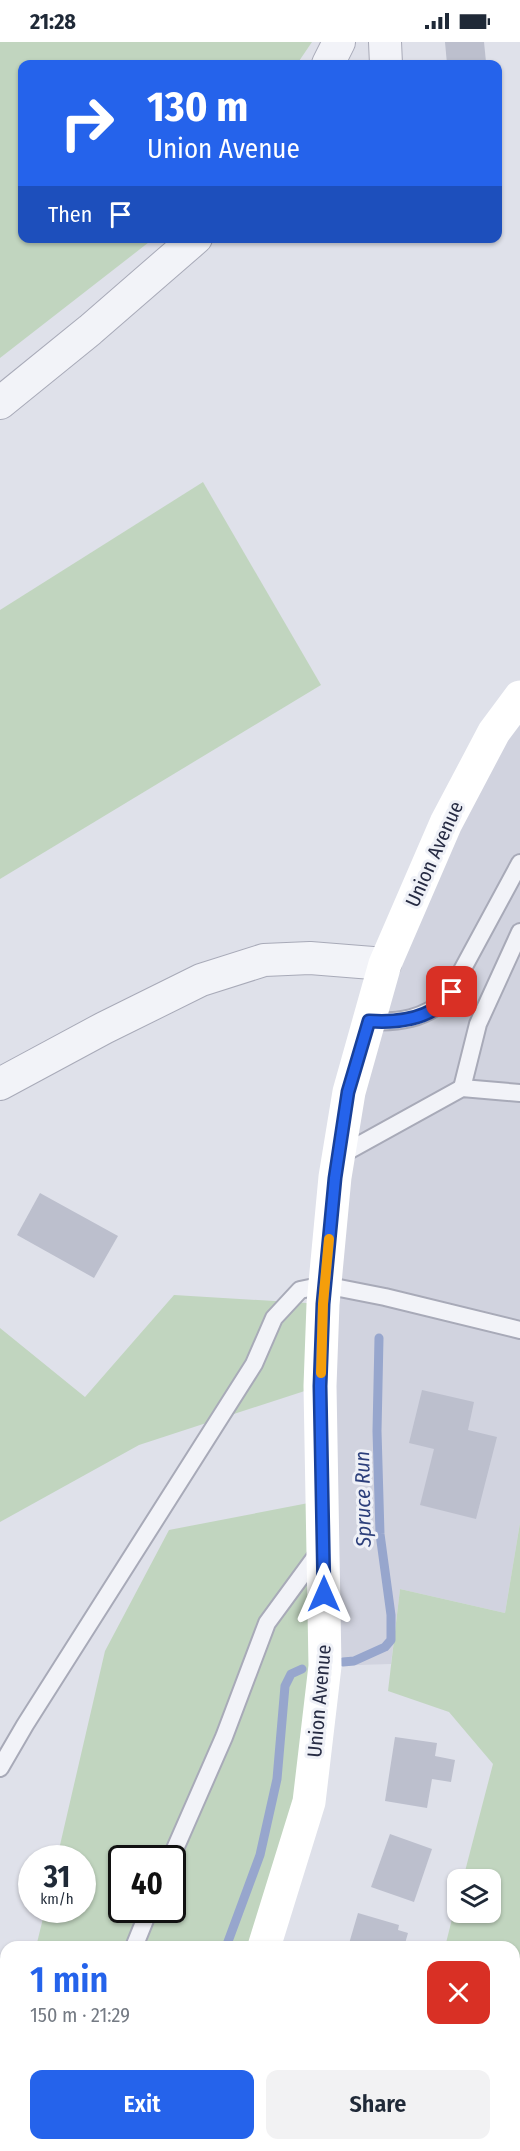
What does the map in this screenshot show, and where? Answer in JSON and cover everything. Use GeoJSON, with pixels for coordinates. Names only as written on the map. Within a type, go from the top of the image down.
{"type":"FeatureCollection","features":[{"type":"Feature","properties":{"kind":"street"},"geometry":{"type":"LineString","coordinates":[[330,60],[339,42]]}},
{"type":"Feature","properties":{"kind":"street"},"geometry":{"type":"LineString","coordinates":[[385,42],[386,60]]}},
{"type":"Feature","properties":{"kind":"street"},"geometry":{"type":"LineString","coordinates":[[0,403],[90,330],[190,243]]}},
{"type":"Feature","properties":{"kind":"street","name":"Union Avenue"},"geometry":{"type":"LineString","coordinates":[[266,1941],[309,1802],[325,1666],[320,1386],[324,1285],[338,1156],[348,1092],[385,963],[446,823],[494,732],[520,697]]}},
{"type":"Feature","properties":{"kind":"street"},"geometry":{"type":"LineString","coordinates":[[0,1084],[104,1028],[201,980],[264,960],[310,958],[385,963]]}},
{"type":"Feature","properties":{"kind":"lane"},"geometry":{"type":"LineString","coordinates":[[369,1021],[390,1022],[416,1017],[438,1007],[447,998],[520,863]]}},
{"type":"Feature","properties":{"kind":"lane"},"geometry":{"type":"LineString","coordinates":[[462,1088],[478,1024],[520,932]]}},
{"type":"Feature","properties":{"kind":"lane"},"geometry":{"type":"LineString","coordinates":[[338,1156],[462,1088],[520,1093]]}},
{"type":"Feature","properties":{"kind":"lane"},"geometry":{"type":"LineString","coordinates":[[0,1768],[31,1715],[254,1364],[274,1318],[300,1290],[324,1285],[385,1297],[520,1330]]}},
{"type":"Feature","properties":{"kind":"lane"},"geometry":{"type":"LineString","coordinates":[[177,1845],[224,1737],[267,1623],[324,1546]]}},
{"type":"Feature","properties":{"kind":"lane"},"geometry":{"type":"LineString","coordinates":[[136,1941],[144,1923]]}},
{"type":"Feature","properties":{"kind":"shaded area"},"geometry":{"type":"Polygon","coordinates":[[[520,697],[520,1523],[505,1613],[400,1589],[391,1664],[325,1666],[323,1304],[385,963],[520,697]]]}},
{"type":"Feature","properties":{"kind":"green space"},"geometry":{"type":"Polygon","coordinates":[[[0,42],[312,42],[300,60],[18,60],[18,243],[148,243],[0,358],[0,42]]]}},
{"type":"Feature","properties":{"kind":"green space"},"geometry":{"type":"Polygon","coordinates":[[[203,482],[321,685],[0,879],[0,610],[203,482]]]}},
{"type":"Feature","properties":{"kind":"green space"},"geometry":{"type":"Polygon","coordinates":[[[174,1295],[323,1304],[320,1386],[139,1445],[0,1522],[0,1328],[85,1397],[174,1295]]]}},
{"type":"Feature","properties":{"kind":"green space"},"geometry":{"type":"Polygon","coordinates":[[[324,1500],[325,1666],[265,1941],[37,1941],[42,1923],[96,1923],[96,1845],[60,1845],[105,1651],[169,1530],[324,1500]]]}},
{"type":"Feature","properties":{"kind":"green space"},"geometry":{"type":"Polygon","coordinates":[[[520,1523],[520,1941],[446,1941],[451,1923],[501,1923],[501,1869],[466,1869],[493,1764],[449,1712],[388,1691],[400,1589],[505,1613],[520,1523]]]}},
{"type":"Feature","properties":{"kind":"building"},"geometry":{"type":"Polygon","coordinates":[[[445,42],[484,42],[486,60],[447,60],[445,42]]]}},
{"type":"Feature","properties":{"kind":"building"},"geometry":{"type":"Polygon","coordinates":[[[40,1193],[118,1236],[94,1278],[17,1235],[40,1193]]]}},
{"type":"Feature","properties":{"kind":"building"},"geometry":{"type":"Polygon","coordinates":[[[422,1390],[474,1402],[468,1430],[497,1437],[476,1519],[420,1505],[434,1449],[409,1443],[422,1390]]]}},
{"type":"Feature","properties":{"kind":"building"},"geometry":{"type":"Polygon","coordinates":[[[395,1737],[437,1743],[435,1756],[455,1760],[451,1782],[432,1779],[427,1808],[385,1801],[395,1737]]]}},
{"type":"Feature","properties":{"kind":"building"},"geometry":{"type":"Polygon","coordinates":[[[390,1834],[432,1849],[414,1902],[371,1887],[390,1834]]]}},
{"type":"Feature","properties":{"kind":"building"},"geometry":{"type":"Polygon","coordinates":[[[358,1913],[399,1925],[398,1930],[408,1933],[406,1941],[350,1941],[358,1913]]]}},
{"type":"Feature","properties":{"kind":"waterway","name":"Spruce Run"},"geometry":{"type":"LineString","coordinates":[[343,1662],[354,1661],[385,1647],[391,1640],[391,1615],[380,1534],[377,1431],[379,1338]]}},
{"type":"Feature","properties":{"kind":"waterway","name":"Spruce Run"},"geometry":{"type":"LineString","coordinates":[[228,1941],[260,1855],[277,1779],[285,1686],[291,1674],[302,1669]]}},
{"type":"Feature","properties":{"kind":"slow traffic"},"geometry":{"type":"LineString","coordinates":[[321,1373],[323,1304],[329,1239]]}},
{"type":"Feature","properties":{"kind":"route"},"geometry":{"type":"LineString","coordinates":[[324,1594],[324,1500],[320,1386],[323,1304],[335,1178],[348,1092],[369,1021],[390,1022],[416,1017],[438,1007],[452,992]]}}]}
